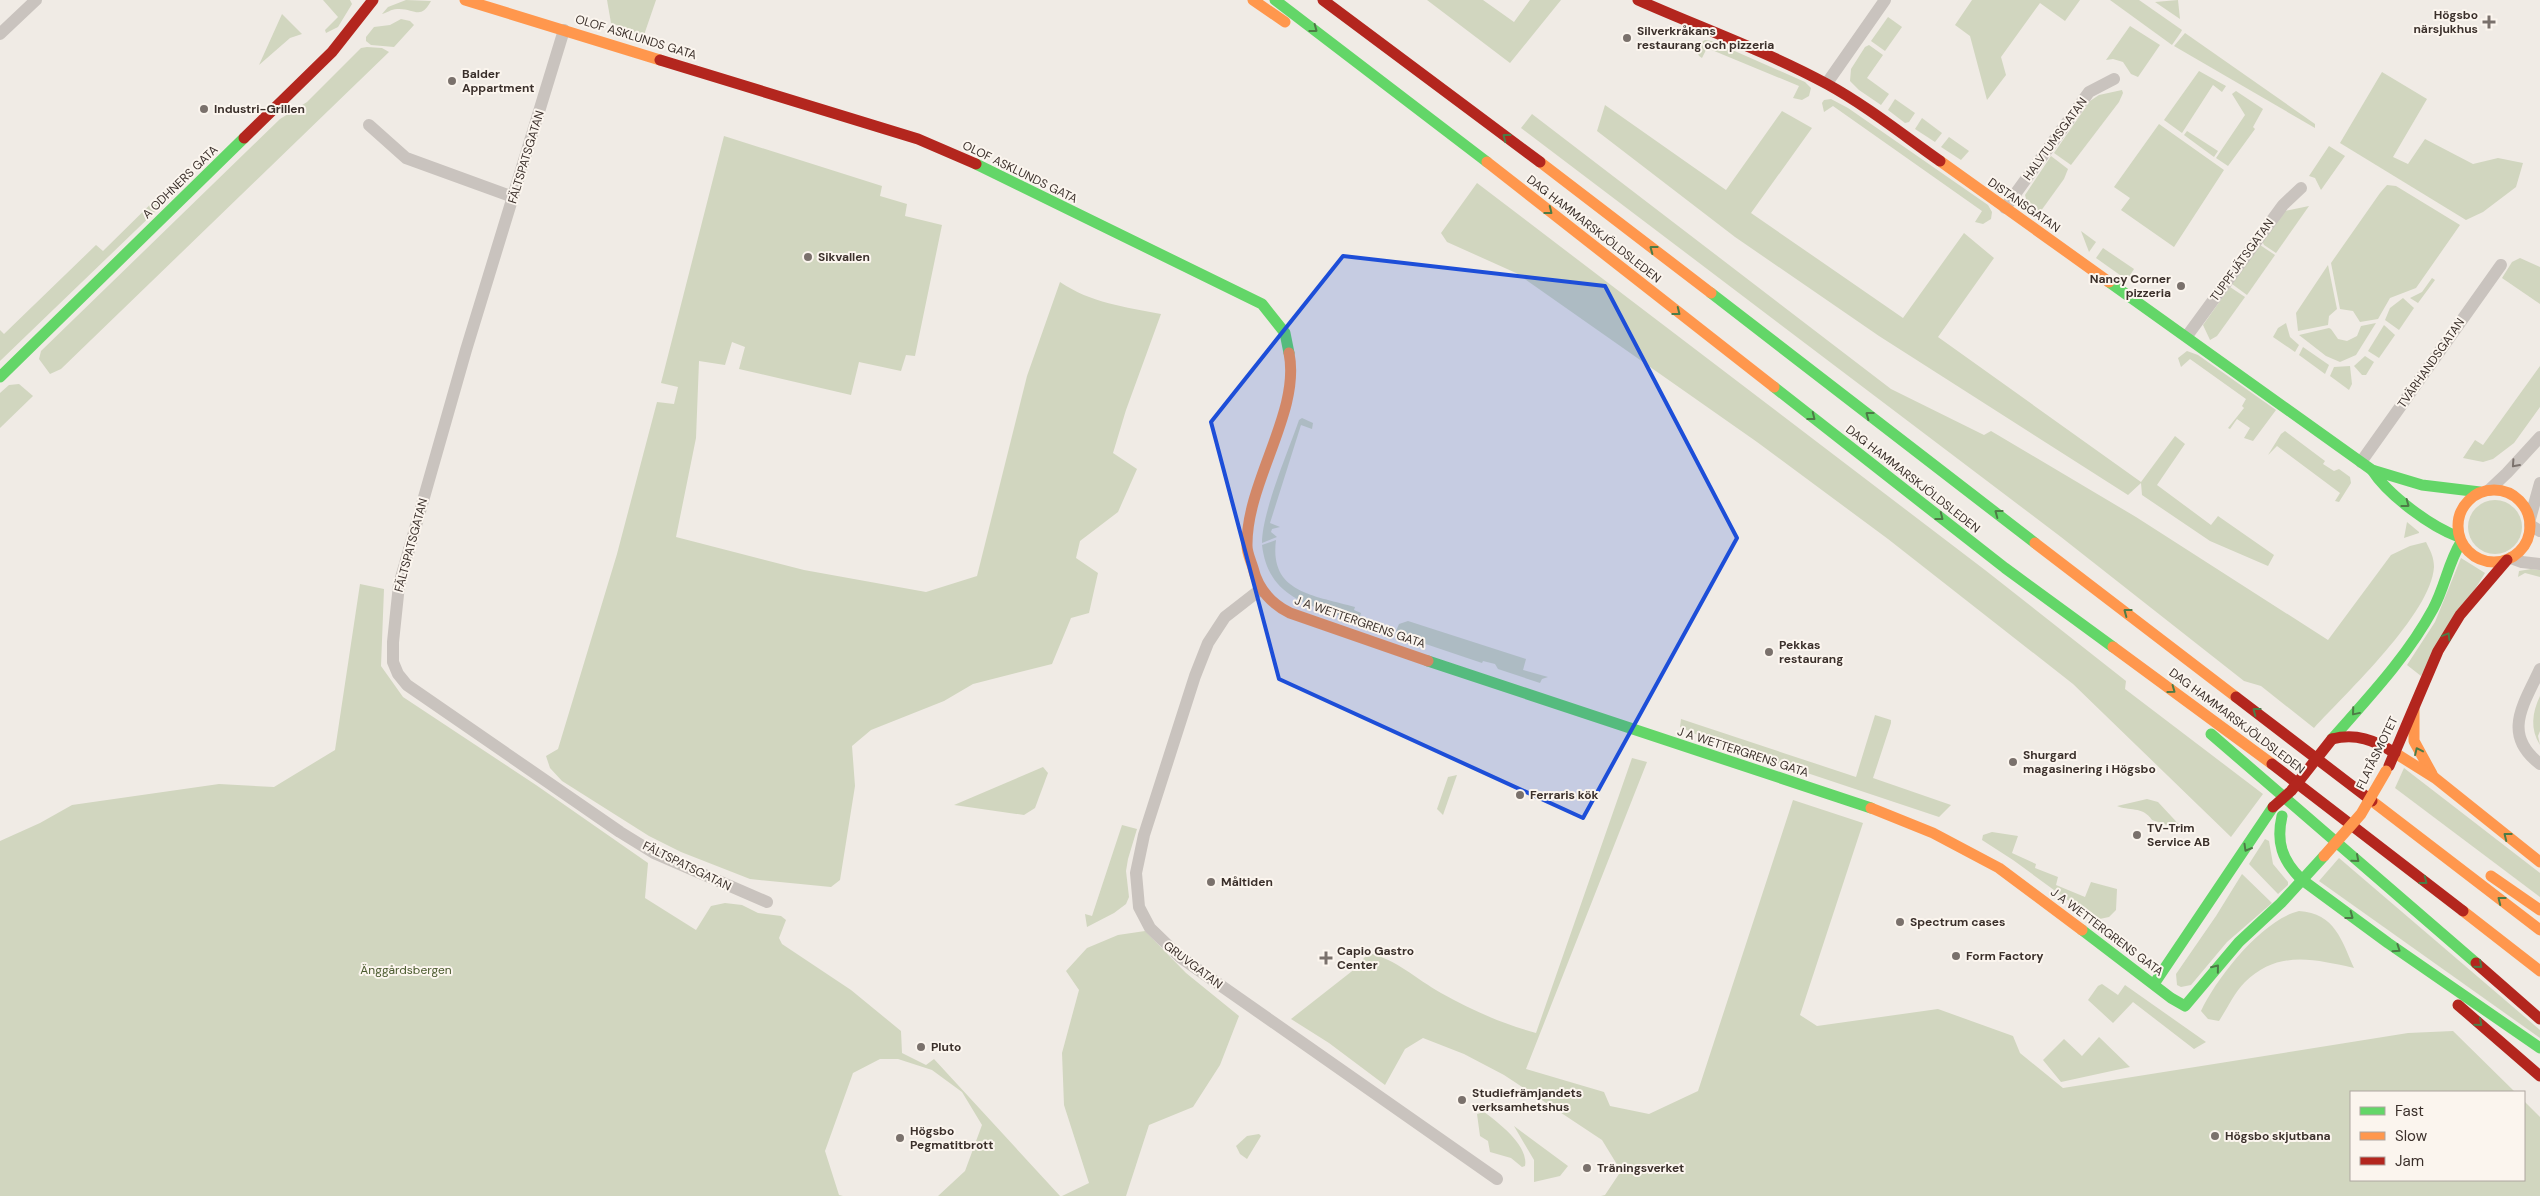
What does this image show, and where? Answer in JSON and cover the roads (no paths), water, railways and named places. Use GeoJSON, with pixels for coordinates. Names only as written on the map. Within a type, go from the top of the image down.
{"type":"FeatureCollection","features":[{"type":"Feature","properties":{"kind":"street"},"geometry":{"type":"LineString","coordinates":[[0,34],[36,0]]}},
{"type":"Feature","properties":{"kind":"street","name":"A ODHNERS GATA"},"geometry":{"type":"LineString","coordinates":[[0,377],[332,52],[373,0]]}},
{"type":"Feature","properties":{"kind":"street","name":"OLOF ASKLUNDS GATA"},"geometry":{"type":"LineString","coordinates":[[465,0],[918,139],[966,160],[1262,304],[1280,323],[1291,358],[1291,384],[1251,508],[1246,538],[1250,570],[1261,589]]}},
{"type":"Feature","properties":{"kind":"street"},"geometry":{"type":"LineString","coordinates":[[1253,0],[1466,146]]}},
{"type":"Feature","properties":{"kind":"street","name":"DAG HAMMARSKJÖLDSLEDEN"},"geometry":{"type":"LineString","coordinates":[[1275,0],[1466,146],[2005,568],[2241,740],[2540,971]]}},
{"type":"Feature","properties":{"kind":"street","name":"DAG HAMMARSKJÖLDSLEDEN"},"geometry":{"type":"LineString","coordinates":[[1323,0],[1473,111],[2540,930]]}},
{"type":"Feature","properties":{"kind":"street"},"geometry":{"type":"LineString","coordinates":[[1340,0],[1473,111]]}},
{"type":"Feature","properties":{"kind":"street","name":"DISTANSGATAN"},"geometry":{"type":"LineString","coordinates":[[1638,0],[1764,53],[1827,83],[1853,99],[2372,470],[2381,484],[2442,531],[2460,539]]}},
{"type":"Feature","properties":{"kind":"street"},"geometry":{"type":"LineString","coordinates":[[1827,83],[1885,0]]}},
{"type":"Feature","properties":{"kind":"street","name":"FÄLTSPATSGATAN"},"geometry":{"type":"LineString","coordinates":[[564,30],[399,585],[393,642],[393,662],[398,674],[407,685],[620,832],[654,853],[767,902]]}},
{"type":"Feature","properties":{"kind":"street","name":"HALVTUMSGATAN"},"geometry":{"type":"LineString","coordinates":[[2005,208],[2089,92],[2114,79]]}},
{"type":"Feature","properties":{"kind":"street"},"geometry":{"type":"LineString","coordinates":[[369,125],[406,158],[513,197]]}},
{"type":"Feature","properties":{"kind":"street","name":"TUPPFJÄTSGATAN"},"geometry":{"type":"LineString","coordinates":[[2187,336],[2283,205],[2301,188]]}},
{"type":"Feature","properties":{"kind":"street","name":"TVÄRHANDSGATAN"},"geometry":{"type":"LineString","coordinates":[[2360,462],[2501,265]]}},
{"type":"Feature","properties":{"kind":"street"},"geometry":{"type":"LineString","coordinates":[[2154,984],[2235,867],[2273,807],[2291,791],[2374,690],[2434,608],[2460,539],[2459,514],[2467,501],[2484,491],[2507,473],[2540,437]]}},
{"type":"Feature","properties":{"kind":"street","name":"DISTANSGATAN"},"geometry":{"type":"LineString","coordinates":[[2372,470],[2387,472],[2428,486],[2460,487],[2484,491]]}},
{"type":"Feature","properties":{"kind":"street"},"geometry":{"type":"LineString","coordinates":[[2533,525],[2540,483]]}},
{"type":"Feature","properties":{"kind":"street"},"geometry":{"type":"LineString","coordinates":[[2484,491],[2500,490],[2515,496],[2523,504],[2533,525]]}},
{"type":"Feature","properties":{"kind":"street","name":"FLATÅSMOTET"},"geometry":{"type":"LineString","coordinates":[[2185,1006],[2239,942],[2281,903],[2360,814],[2395,753],[2412,717],[2438,651],[2460,615],[2509,559],[2525,544],[2533,525]]}},
{"type":"Feature","properties":{"kind":"street"},"geometry":{"type":"LineString","coordinates":[[2460,539],[2471,554],[2480,560],[2496,562],[2509,559],[2540,564]]}},
{"type":"Feature","properties":{"kind":"street"},"geometry":{"type":"LineString","coordinates":[[2005,568],[2232,751],[2540,1019]]}},
{"type":"Feature","properties":{"kind":"street","name":"J A WETTERGRENS GATA"},"geometry":{"type":"LineString","coordinates":[[1261,589],[1283,610],[1309,621],[1853,803],[1971,850],[1998,868],[2171,998],[2185,1006]]}},
{"type":"Feature","properties":{"kind":"street","name":"GRUVGATAN"},"geometry":{"type":"LineString","coordinates":[[1261,589],[1225,618],[1208,643],[1195,676],[1144,835],[1136,873],[1139,907],[1150,928],[1180,957],[1497,1179]]}},
{"type":"Feature","properties":{"kind":"street"},"geometry":{"type":"LineString","coordinates":[[2540,669],[2518,715],[2519,733],[2524,745],[2540,764]]}},
{"type":"Feature","properties":{"kind":"street"},"geometry":{"type":"LineString","coordinates":[[2412,717],[2414,741],[2419,754],[2435,778]]}},
{"type":"Feature","properties":{"kind":"street"},"geometry":{"type":"LineString","coordinates":[[2336,736],[2353,735],[2368,738],[2395,753],[2435,778],[2540,862]]}},
{"type":"Feature","properties":{"kind":"street"},"geometry":{"type":"LineString","coordinates":[[2334,771],[2401,813],[2540,910]]}},
{"type":"Feature","properties":{"kind":"street","name":"DAG HAMMARSKJÖLDSLEDEN"},"geometry":{"type":"LineString","coordinates":[[2291,791],[2278,834],[2279,849],[2288,866],[2302,879],[2419,964]]}},
{"type":"Feature","properties":{"kind":"street"},"geometry":{"type":"LineString","coordinates":[[2419,964],[2540,1048]]}},
{"type":"Feature","properties":{"kind":"street"},"geometry":{"type":"LineString","coordinates":[[2419,964],[2460,1007],[2540,1076]]}},
{"type":"Feature","properties":{"kind":"place","name":"Högsbo närsjukhus"},"geometry":{"type":"Point","coordinates":[2489,22]}},
{"type":"Feature","properties":{"kind":"place","name":"Silverkråkans restaurang och pizzeria"},"geometry":{"type":"Point","coordinates":[1627,38]}},
{"type":"Feature","properties":{"kind":"place","name":"Balder Appartment"},"geometry":{"type":"Point","coordinates":[452,81]}},
{"type":"Feature","properties":{"kind":"place","name":"Industri-Grillen"},"geometry":{"type":"Point","coordinates":[204,109]}},
{"type":"Feature","properties":{"kind":"place","name":"Sikvallen"},"geometry":{"type":"Point","coordinates":[808,257]}},
{"type":"Feature","properties":{"kind":"place","name":"Nancy Corner pizzeria"},"geometry":{"type":"Point","coordinates":[2181,286]}},
{"type":"Feature","properties":{"kind":"place","name":"Pekkas restaurang"},"geometry":{"type":"Point","coordinates":[1769,652]}},
{"type":"Feature","properties":{"kind":"place","name":"Shurgard magasinering i Högsbo"},"geometry":{"type":"Point","coordinates":[2013,762]}},
{"type":"Feature","properties":{"kind":"place","name":"Ferraris kök"},"geometry":{"type":"Point","coordinates":[1520,795]}},
{"type":"Feature","properties":{"kind":"place","name":"TV-Trim Service AB"},"geometry":{"type":"Point","coordinates":[2137,835]}},
{"type":"Feature","properties":{"kind":"place","name":"Måltiden"},"geometry":{"type":"Point","coordinates":[1211,882]}},
{"type":"Feature","properties":{"kind":"place","name":"Spectrum cases"},"geometry":{"type":"Point","coordinates":[1900,922]}},
{"type":"Feature","properties":{"kind":"place","name":"Form Factory"},"geometry":{"type":"Point","coordinates":[1956,956]}},
{"type":"Feature","properties":{"kind":"place","name":"Capio Gastro Center"},"geometry":{"type":"Point","coordinates":[1326,958]}},
{"type":"Feature","properties":{"kind":"place","name":"Pluto"},"geometry":{"type":"Point","coordinates":[921,1047]}},
{"type":"Feature","properties":{"kind":"place","name":"Studiefrämjandets verksamhetshus"},"geometry":{"type":"Point","coordinates":[1462,1100]}},
{"type":"Feature","properties":{"kind":"place","name":"Högsbo skjutbana"},"geometry":{"type":"Point","coordinates":[2215,1136]}},
{"type":"Feature","properties":{"kind":"place","name":"Högsbo Pegmatitbrott"},"geometry":{"type":"Point","coordinates":[900,1138]}},
{"type":"Feature","properties":{"kind":"place","name":"Träningsverket"},"geometry":{"type":"Point","coordinates":[1587,1168]}},
{"type":"Feature","properties":{"kind":"park label","name":"Änggårdsbergen"},"geometry":{"type":"Point","coordinates":[406,970]}}]}
